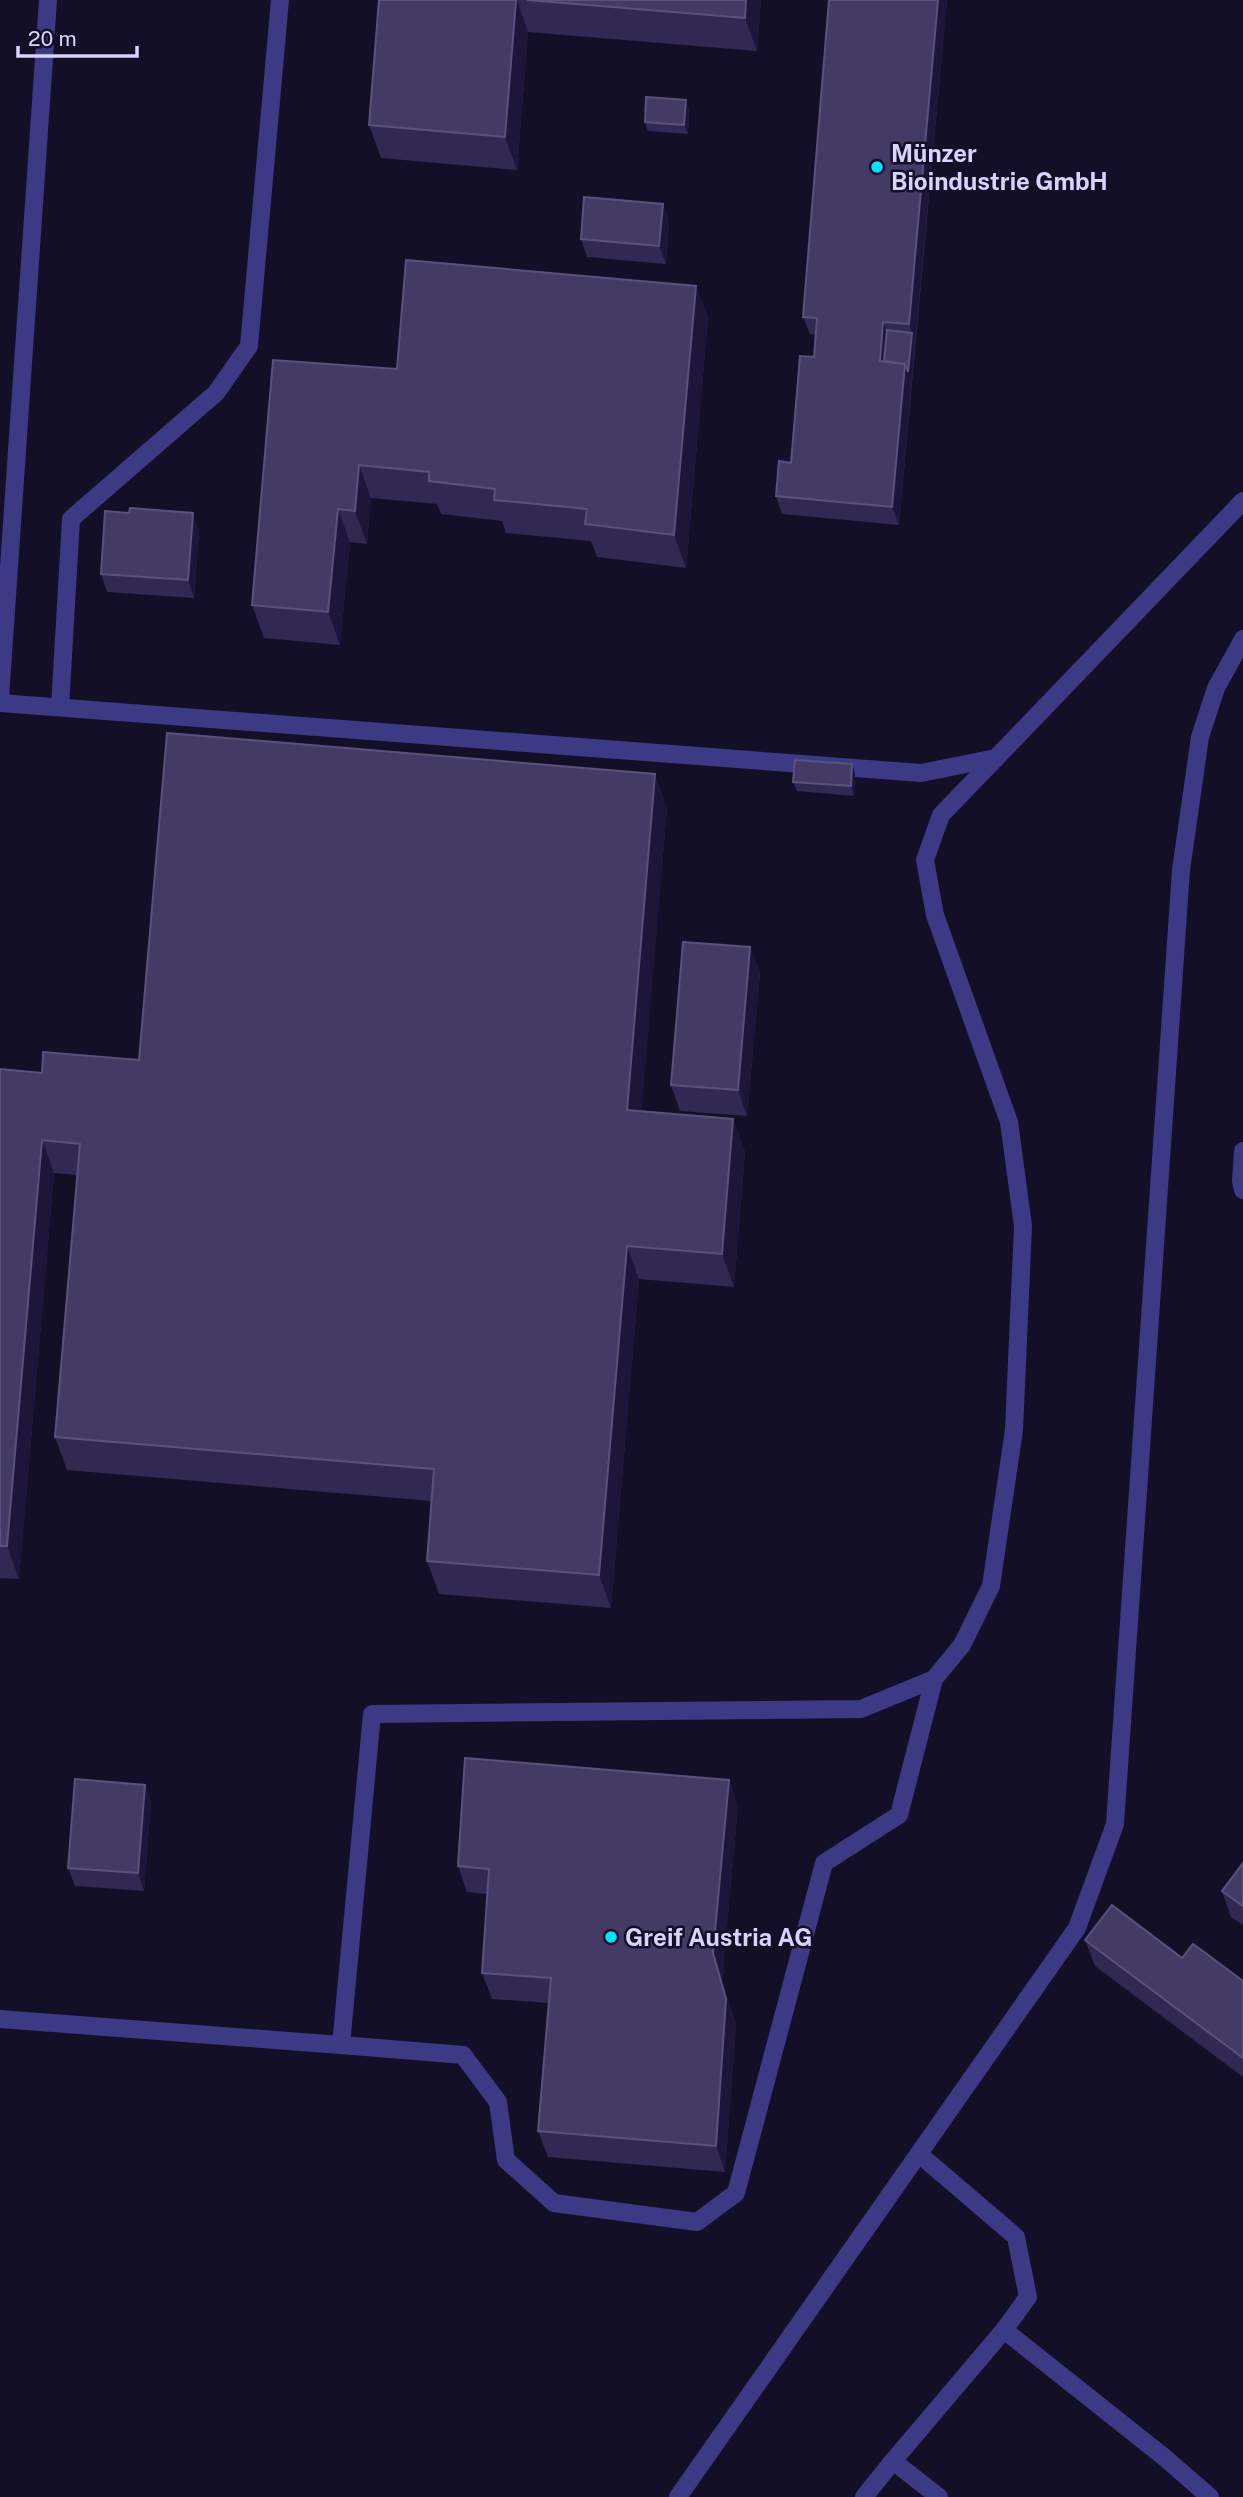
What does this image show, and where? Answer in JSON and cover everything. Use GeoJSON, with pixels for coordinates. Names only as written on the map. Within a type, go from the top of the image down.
{"type":"FeatureCollection","features":[{"type":"Feature","properties":{"kind":"lane"},"geometry":{"type":"LineString","coordinates":[[0,698],[48,0]]}},
{"type":"Feature","properties":{"kind":"lane"},"geometry":{"type":"LineString","coordinates":[[60,708],[71,519],[216,393],[249,346],[280,0]]}},
{"type":"Feature","properties":{"kind":"lane"},"geometry":{"type":"LineString","coordinates":[[0,2019],[463,2055],[498,2102],[506,2160],[554,2203],[697,2222],[736,2193],[824,1863],[899,1815],[934,1679],[962,1645],[991,1586],[1014,1430],[1023,1226],[1009,1122],[935,915],[925,860],[941,815],[1243,501]]}},
{"type":"Feature","properties":{"kind":"lane"},"geometry":{"type":"LineString","coordinates":[[678,2497],[1077,1928],[1115,1824],[1181,870],[1200,737],[1216,688],[1243,639]]}},
{"type":"Feature","properties":{"kind":"lane"},"geometry":{"type":"LineString","coordinates":[[0,703],[921,773],[996,758]]}},
{"type":"Feature","properties":{"kind":"lane"},"geometry":{"type":"LineString","coordinates":[[1243,1151],[1243,1190]]}},
{"type":"Feature","properties":{"kind":"lane"},"geometry":{"type":"LineString","coordinates":[[341,2045],[372,1714],[861,1709],[934,1679]]}},
{"type":"Feature","properties":{"kind":"lane"},"geometry":{"type":"LineString","coordinates":[[864,2497],[1004,2330],[1028,2297],[1016,2236],[919,2154]]}},
{"type":"Feature","properties":{"kind":"lane"},"geometry":{"type":"LineString","coordinates":[[1004,2330],[1164,2457],[1210,2497]]}},
{"type":"Feature","properties":{"kind":"lane"},"geometry":{"type":"LineString","coordinates":[[893,2461],[939,2497]]}},
{"type":"Feature","properties":{"kind":"building"},"geometry":{"type":"Polygon","coordinates":[[[379,0],[516,0],[505,137],[369,125],[379,0]]]}},
{"type":"Feature","properties":{"kind":"building"},"geometry":{"type":"Polygon","coordinates":[[[527,0],[746,0],[745,18],[527,0]]]}},
{"type":"Feature","properties":{"kind":"building","name":"Münzer Bioindustrie GmbH"},"geometry":{"type":"Polygon","coordinates":[[[829,0],[938,0],[909,324],[883,322],[880,361],[905,364],[892,507],[776,496],[779,461],[791,463],[800,356],[814,357],[817,318],[803,317],[829,0]]]}},
{"type":"Feature","properties":{"kind":"building"},"geometry":{"type":"Polygon","coordinates":[[[646,97],[686,100],[684,125],[645,122],[646,97]]]}},
{"type":"Feature","properties":{"kind":"building"},"geometry":{"type":"Polygon","coordinates":[[[584,197],[663,204],[659,246],[581,239],[584,197]]]}},
{"type":"Feature","properties":{"kind":"building"},"geometry":{"type":"Polygon","coordinates":[[[406,260],[696,286],[674,535],[585,524],[587,509],[494,500],[495,489],[429,481],[429,472],[359,465],[355,511],[338,509],[328,612],[252,605],[273,360],[397,369],[406,260]]]}},
{"type":"Feature","properties":{"kind":"building"},"geometry":{"type":"Polygon","coordinates":[[[887,330],[912,333],[908,372],[905,364],[884,361],[887,330]]]}},
{"type":"Feature","properties":{"kind":"building"},"geometry":{"type":"Polygon","coordinates":[[[130,508],[193,513],[188,580],[101,574],[105,511],[129,513],[130,508]]]}},
{"type":"Feature","properties":{"kind":"building"},"geometry":{"type":"Polygon","coordinates":[[[167,733],[655,774],[627,1110],[733,1119],[722,1254],[627,1246],[599,1575],[427,1561],[434,1469],[55,1437],[80,1144],[42,1140],[7,1546],[0,1546],[0,1069],[42,1073],[43,1052],[139,1060],[167,733]]]}},
{"type":"Feature","properties":{"kind":"building"},"geometry":{"type":"Polygon","coordinates":[[[795,760],[852,764],[851,786],[793,782],[795,760]]]}},
{"type":"Feature","properties":{"kind":"building"},"geometry":{"type":"Polygon","coordinates":[[[683,942],[750,947],[738,1090],[671,1085],[683,942]]]}},
{"type":"Feature","properties":{"kind":"building","name":"Greif Austria AG"},"geometry":{"type":"Polygon","coordinates":[[[465,1758],[729,1780],[713,1953],[726,1999],[716,2146],[538,2131],[551,1978],[482,1973],[489,1869],[458,1866],[465,1758]]]}},
{"type":"Feature","properties":{"kind":"building"},"geometry":{"type":"Polygon","coordinates":[[[75,1779],[145,1785],[138,1873],[68,1868],[75,1779]]]}},
{"type":"Feature","properties":{"kind":"building"},"geometry":{"type":"Polygon","coordinates":[[[1243,1863],[1243,1906],[1222,1891],[1243,1863]]]}},
{"type":"Feature","properties":{"kind":"building"},"geometry":{"type":"Polygon","coordinates":[[[1112,1905],[1182,1958],[1193,1944],[1243,1981],[1243,2058],[1085,1940],[1112,1905]]]}},
{"type":"Feature","properties":{"kind":"place","name":"Münzer Bioindustrie GmbH"},"geometry":{"type":"Point","coordinates":[877,167]}},
{"type":"Feature","properties":{"kind":"place","name":"Greif Austria AG"},"geometry":{"type":"Point","coordinates":[611,1937]}}]}
